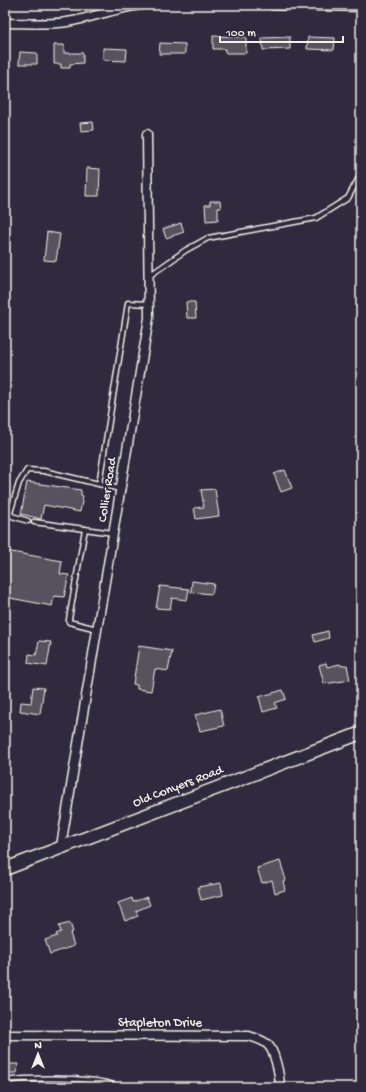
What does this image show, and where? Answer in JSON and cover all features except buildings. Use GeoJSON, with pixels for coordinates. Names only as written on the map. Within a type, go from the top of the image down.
{"type":"FeatureCollection","features":[{"type":"Feature","properties":{"kind":"street"},"geometry":{"type":"LineString","coordinates":[[5,23],[51,24],[67,22],[130,6],[143,5]]}},
{"type":"Feature","properties":{"kind":"street"},"geometry":{"type":"LineString","coordinates":[[272,5],[361,7]]}},
{"type":"Feature","properties":{"kind":"street","name":"Collier Road"},"geometry":{"type":"LineString","coordinates":[[61,846],[149,318],[147,134]]}},
{"type":"Feature","properties":{"kind":"street","name":"Old Conyers Road"},"geometry":{"type":"LineString","coordinates":[[5,869],[61,846],[361,733]]}},
{"type":"Feature","properties":{"kind":"street","name":"Stapleton Drive"},"geometry":{"type":"LineString","coordinates":[[5,1035],[249,1036],[268,1044],[280,1079],[280,1087]]}},
{"type":"Feature","properties":{"kind":"lane"},"geometry":{"type":"LineString","coordinates":[[149,276],[186,250],[208,238],[316,218],[348,198],[361,174]]}},
{"type":"Feature","properties":{"kind":"lane"},"geometry":{"type":"LineString","coordinates":[[99,484],[128,303],[149,304]]}},
{"type":"Feature","properties":{"kind":"lane"},"geometry":{"type":"LineString","coordinates":[[28,521],[12,516],[10,513],[19,483],[27,470],[44,471],[120,489]]}},
{"type":"Feature","properties":{"kind":"lane"},"geometry":{"type":"LineString","coordinates":[[34,522],[113,533]]}},
{"type":"Feature","properties":{"kind":"lane"},"geometry":{"type":"LineString","coordinates":[[85,529],[69,622],[97,629]]}},
{"type":"Feature","properties":{"kind":"lane"},"geometry":{"type":"LineString","coordinates":[[5,1081],[20,1079],[84,1080],[105,1082],[117,1087]]}}]}
